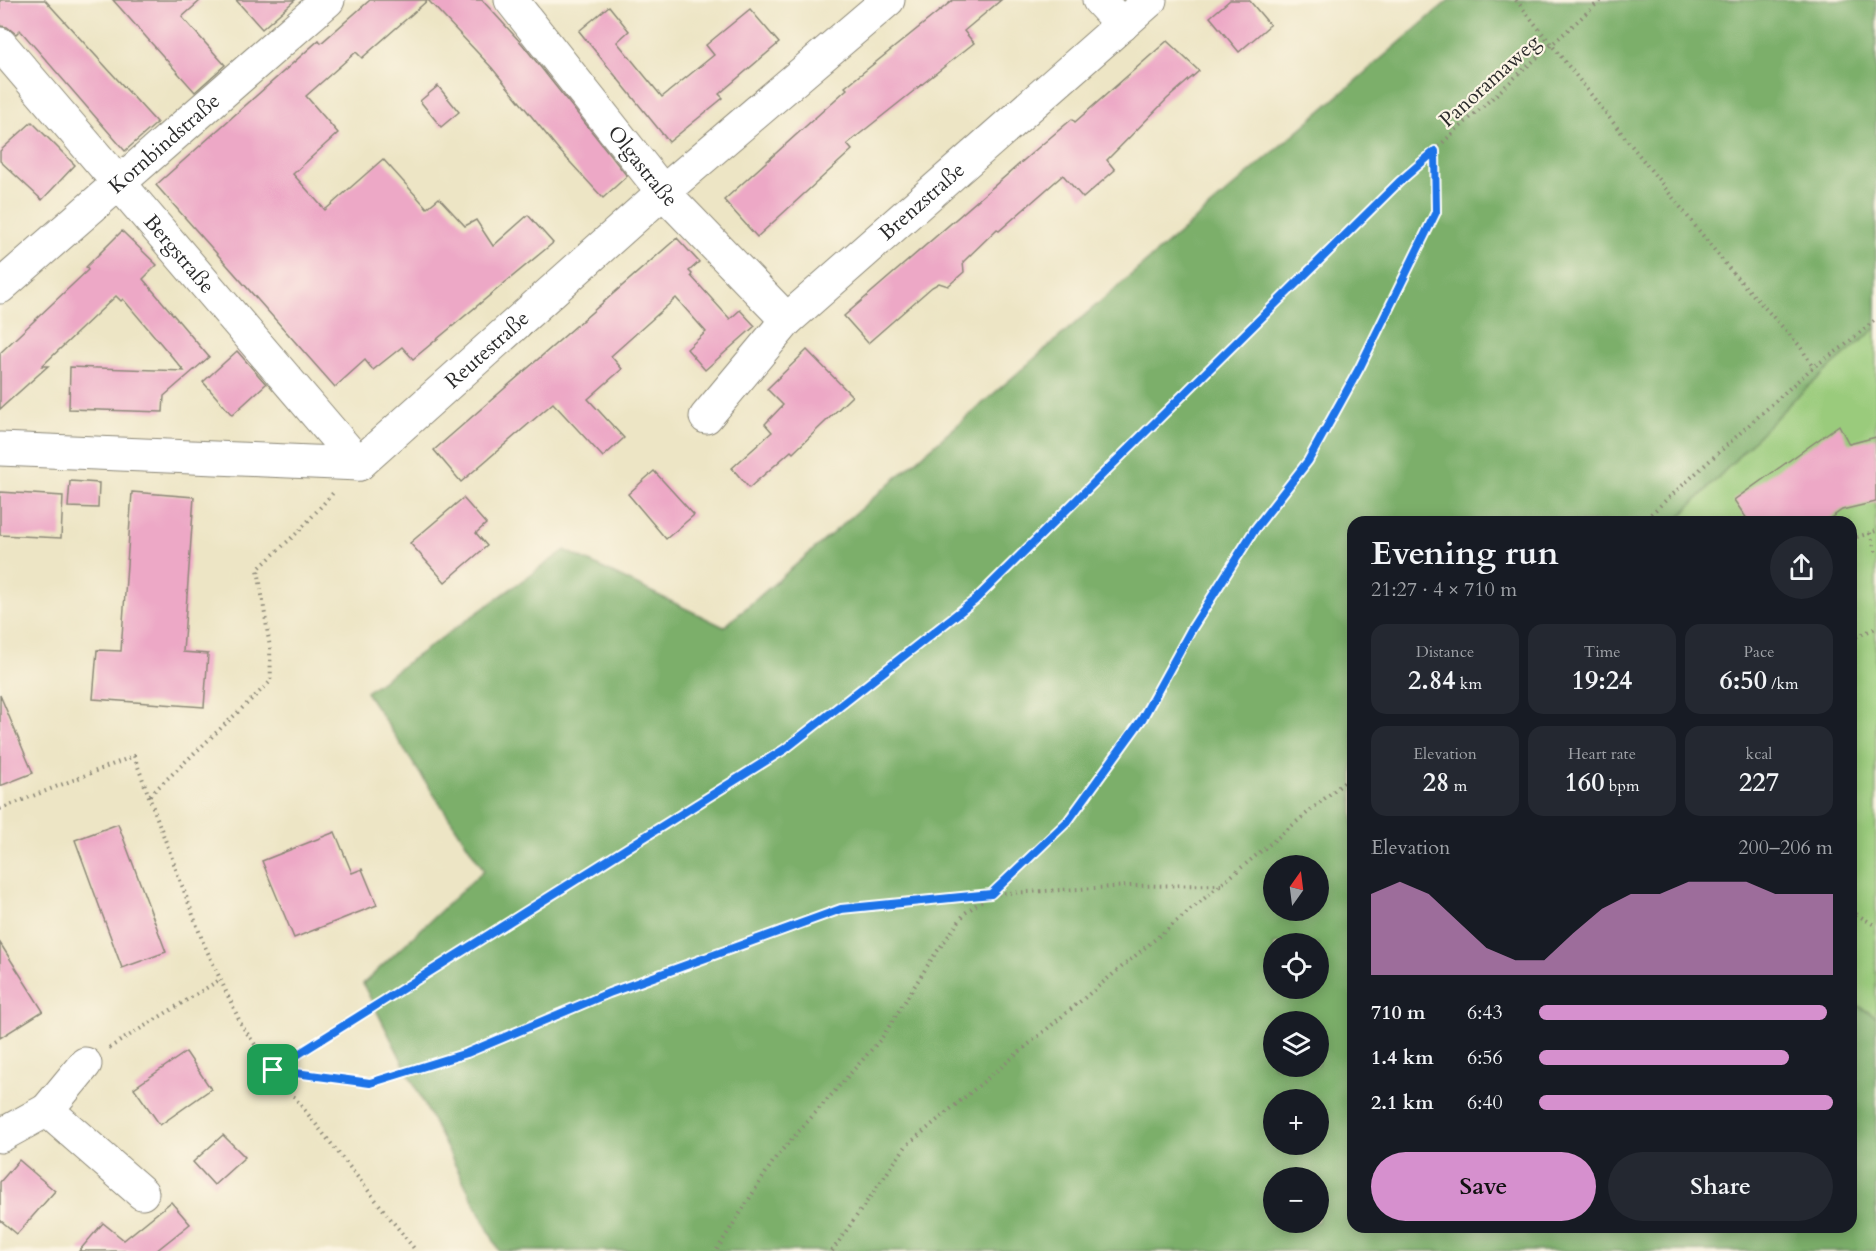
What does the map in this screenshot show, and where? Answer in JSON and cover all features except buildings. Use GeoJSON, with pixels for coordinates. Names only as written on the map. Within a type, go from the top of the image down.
{"type":"FeatureCollection","features":[{"type":"Feature","properties":{"kind":"street","name":"Kornbindstraße"},"geometry":{"type":"LineString","coordinates":[[0,287],[328,0]]}},
{"type":"Feature","properties":{"kind":"street","name":"Olgastraße"},"geometry":{"type":"LineString","coordinates":[[511,0],[663,192],[787,320]]}},
{"type":"Feature","properties":{"kind":"street","name":"Reutestraße"},"geometry":{"type":"LineString","coordinates":[[359,464],[663,192],[888,0]]}},
{"type":"Feature","properties":{"kind":"street"},"geometry":{"type":"LineString","coordinates":[[1099,0],[1122,25]]}},
{"type":"Feature","properties":{"kind":"street","name":"Brenzstraße"},"geometry":{"type":"LineString","coordinates":[[706,417],[787,320],[1150,0]]}},
{"type":"Feature","properties":{"kind":"street","name":"Bergstraße"},"geometry":{"type":"LineString","coordinates":[[0,44],[359,464]]}},
{"type":"Feature","properties":{"kind":"street"},"geometry":{"type":"LineString","coordinates":[[0,449],[359,464]]}},
{"type":"Feature","properties":{"kind":"street"},"geometry":{"type":"LineString","coordinates":[[0,1136],[47,1110],[85,1064]]}},
{"type":"Feature","properties":{"kind":"street"},"geometry":{"type":"LineString","coordinates":[[47,1110],[142,1193]]}},
{"type":"Feature","properties":{"kind":"path"},"geometry":{"type":"LineString","coordinates":[[1516,0],[1731,271],[1800,346],[1812,367]]}},
{"type":"Feature","properties":{"kind":"path","name":"Panoramaweg"},"geometry":{"type":"LineString","coordinates":[[273,1070],[785,749],[975,600],[1399,182],[1601,0]]}},
{"type":"Feature","properties":{"kind":"path"},"geometry":{"type":"LineString","coordinates":[[716,1251],[776,1157],[881,1039],[933,957],[965,913],[991,894],[1068,821],[1142,719],[1191,630],[1255,529],[1308,461],[1360,367],[1436,212],[1435,151]]}},
{"type":"Feature","properties":{"kind":"path"},"geometry":{"type":"LineString","coordinates":[[1649,516],[1812,367],[1843,347],[1876,319]]}},
{"type":"Feature","properties":{"kind":"path"},"geometry":{"type":"LineString","coordinates":[[150,795],[271,681],[270,648],[258,569],[300,530],[359,464]]}},
{"type":"Feature","properties":{"kind":"path"},"geometry":{"type":"LineString","coordinates":[[1857,537],[1876,531]]}},
{"type":"Feature","properties":{"kind":"path"},"geometry":{"type":"LineString","coordinates":[[1870,533],[1876,553]]}},
{"type":"Feature","properties":{"kind":"path"},"geometry":{"type":"LineString","coordinates":[[1857,636],[1876,628]]}},
{"type":"Feature","properties":{"kind":"path"},"geometry":{"type":"LineString","coordinates":[[0,809],[134,756],[203,942],[242,1026],[273,1070],[416,1251]]}},
{"type":"Feature","properties":{"kind":"path"},"geometry":{"type":"LineString","coordinates":[[832,1251],[906,1146],[1347,780]]}},
{"type":"Feature","properties":{"kind":"path"},"geometry":{"type":"LineString","coordinates":[[273,1070],[370,1083],[467,1053],[609,993],[841,909],[991,894],[1130,886],[1221,885]]}},
{"type":"Feature","properties":{"kind":"path"},"geometry":{"type":"LineString","coordinates":[[1857,915],[1876,926]]}},
{"type":"Feature","properties":{"kind":"path"},"geometry":{"type":"LineString","coordinates":[[85,1064],[221,979]]}},
{"type":"Feature","properties":{"kind":"green space"},"geometry":{"type":"Polygon","coordinates":[[[1449,0],[1876,0],[1876,328],[1793,400],[1681,516],[1347,516],[1347,1233],[1857,1233],[1857,1005],[1876,1017],[1876,1251],[499,1251],[363,984],[484,870],[366,692],[565,550],[724,627],[1449,0]]]}},
{"type":"Feature","properties":{"kind":"green space"},"geometry":{"type":"Polygon","coordinates":[[[1876,328],[1876,1017],[1857,1005],[1857,516],[1681,516],[1793,400],[1876,328]]]}},
{"type":"Feature","properties":{"kind":"route"},"geometry":{"type":"LineString","coordinates":[[1435,151],[1436,212],[1360,367],[1308,461],[1255,529],[1191,630],[1142,719],[1068,821],[991,894],[841,909],[609,993],[467,1053],[370,1083],[273,1070],[785,749],[975,600],[1399,182],[1435,151]]}}]}
